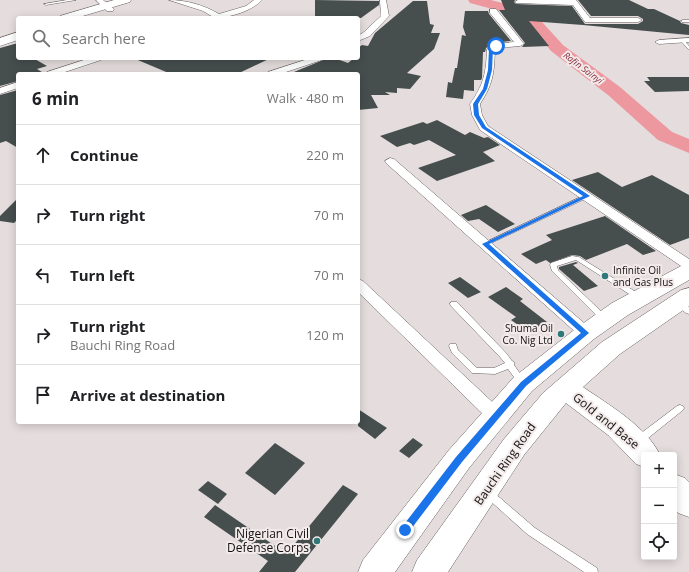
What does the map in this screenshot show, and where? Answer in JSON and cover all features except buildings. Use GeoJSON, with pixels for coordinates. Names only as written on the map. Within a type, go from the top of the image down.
{"type":"FeatureCollection","features":[{"type":"Feature","properties":{"kind":"main road"},"geometry":{"type":"LineString","coordinates":[[70,16],[126,0]]}},
{"type":"Feature","properties":{"kind":"main road"},"geometry":{"type":"LineString","coordinates":[[82,16],[105,5],[139,0]]}},
{"type":"Feature","properties":{"kind":"main road"},"geometry":{"type":"LineString","coordinates":[[1,37],[16,32]]}},
{"type":"Feature","properties":{"kind":"main road"},"geometry":{"type":"LineString","coordinates":[[1,37],[16,36]]}},
{"type":"Feature","properties":{"kind":"main road"},"geometry":{"type":"LineString","coordinates":[[375,572],[459,459],[496,417],[517,374],[596,326],[640,297],[689,271]]}},
{"type":"Feature","properties":{"kind":"main road","name":"Bauchi Ring Road"},"geometry":{"type":"LineString","coordinates":[[429,572],[514,447],[552,400],[611,348],[685,303]]}},
{"type":"Feature","properties":{"kind":"main road","name":"Gold and Base"},"geometry":{"type":"LineString","coordinates":[[565,388],[603,416],[641,449]]}},
{"type":"Feature","properties":{"kind":"main road"},"geometry":{"type":"LineString","coordinates":[[675,488],[689,503]]}},
{"type":"Feature","properties":{"kind":"street"},"geometry":{"type":"LineString","coordinates":[[172,0],[206,9],[215,16]]}},
{"type":"Feature","properties":{"kind":"street"},"geometry":{"type":"LineString","coordinates":[[223,16],[248,7],[260,0]]}},
{"type":"Feature","properties":{"kind":"street"},"geometry":{"type":"LineString","coordinates":[[360,38],[367,34],[385,16],[383,0]]}},
{"type":"Feature","properties":{"kind":"street"},"geometry":{"type":"LineString","coordinates":[[518,2],[574,1],[588,20],[638,20]]}},
{"type":"Feature","properties":{"kind":"street"},"geometry":{"type":"LineString","coordinates":[[493,11],[520,44],[496,46],[491,49],[490,70],[485,89],[475,104],[477,115],[484,128],[689,265]]}},
{"type":"Feature","properties":{"kind":"street"},"geometry":{"type":"LineString","coordinates":[[659,42],[685,40]]}},
{"type":"Feature","properties":{"kind":"street"},"geometry":{"type":"LineString","coordinates":[[56,72],[92,60]]}},
{"type":"Feature","properties":{"kind":"street"},"geometry":{"type":"LineString","coordinates":[[277,72],[312,60]]}},
{"type":"Feature","properties":{"kind":"street"},"geometry":{"type":"LineString","coordinates":[[0,91],[16,86]]}},
{"type":"Feature","properties":{"kind":"street"},"geometry":{"type":"LineString","coordinates":[[390,161],[485,244],[596,326]]}},
{"type":"Feature","properties":{"kind":"street"},"geometry":{"type":"LineString","coordinates":[[360,286],[496,417]]}},
{"type":"Feature","properties":{"kind":"lane"},"geometry":{"type":"LineString","coordinates":[[46,4],[74,0]]}},
{"type":"Feature","properties":{"kind":"lane"},"geometry":{"type":"LineString","coordinates":[[683,21],[689,21]]}},
{"type":"Feature","properties":{"kind":"lane"},"geometry":{"type":"LineString","coordinates":[[685,40],[689,49]]}},
{"type":"Feature","properties":{"kind":"lane"},"geometry":{"type":"LineString","coordinates":[[485,244],[587,196]]}},
{"type":"Feature","properties":{"kind":"lane"},"geometry":{"type":"LineString","coordinates":[[596,326],[554,271],[553,265],[576,258],[640,297]]}},
{"type":"Feature","properties":{"kind":"lane"},"geometry":{"type":"LineString","coordinates":[[454,304],[517,374]]}},
{"type":"Feature","properties":{"kind":"lane"},"geometry":{"type":"LineString","coordinates":[[453,346],[455,351],[475,371],[496,371],[517,374]]}},
{"type":"Feature","properties":{"kind":"lane"},"geometry":{"type":"LineString","coordinates":[[641,449],[680,408]]}},
{"type":"Feature","properties":{"kind":"lane"},"geometry":{"type":"LineString","coordinates":[[485,491],[531,530],[593,572]]}},
{"type":"Feature","properties":{"kind":"waterway","name":"Rafin Sainyi"},"geometry":{"type":"LineString","coordinates":[[475,0],[527,14],[557,48],[614,91],[665,136],[689,147]]}},
{"type":"Feature","properties":{"kind":"place","name":"Infinite Oil and Gas Plus"},"geometry":{"type":"Point","coordinates":[605,276]}},
{"type":"Feature","properties":{"kind":"place","name":"Shuma Oil Co. Nig Ltd"},"geometry":{"type":"Point","coordinates":[561,334]}},
{"type":"Feature","properties":{"kind":"place","name":"Nigerian Civil Defense Corps"},"geometry":{"type":"Point","coordinates":[317,541]}},
{"type":"Feature","properties":{"kind":"route"},"geometry":{"type":"LineString","coordinates":[[405,530],[459,459],[524,384],[586,333],[485,244],[587,196],[484,128],[477,115],[475,104],[485,89],[490,70],[491,49],[496,46]]}}]}
